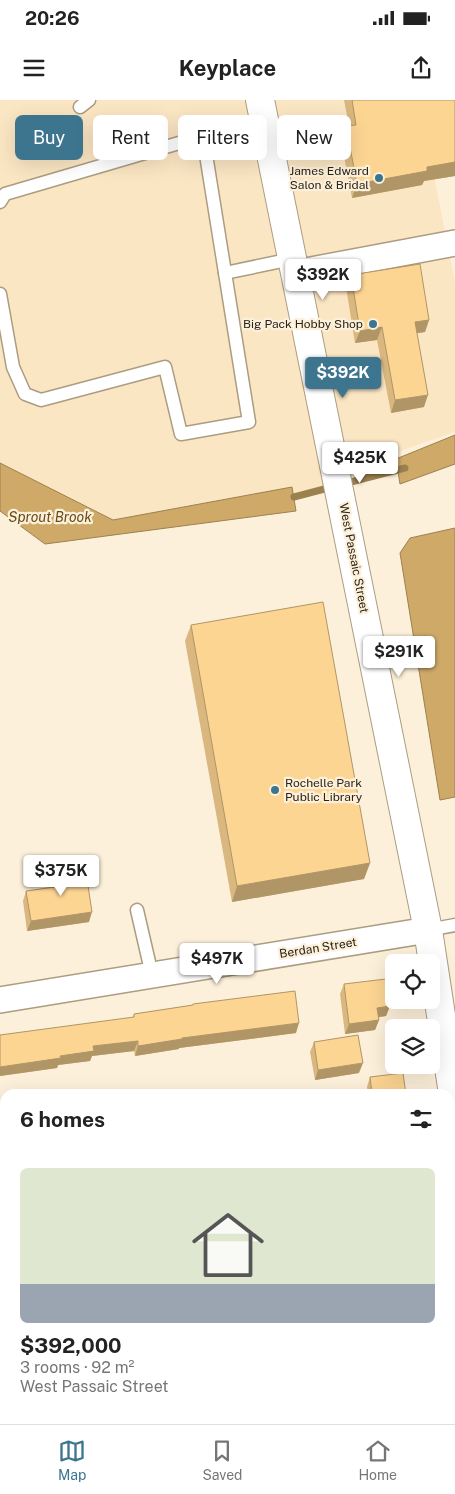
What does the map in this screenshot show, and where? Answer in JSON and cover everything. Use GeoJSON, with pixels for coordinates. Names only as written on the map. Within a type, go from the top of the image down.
{"type":"FeatureCollection","features":[{"type":"Feature","properties":{"kind":"main road","name":"West Passaic Street"},"geometry":{"type":"LineString","coordinates":[[260,100],[428,930],[452,1089]]}},
{"type":"Feature","properties":{"kind":"street"},"geometry":{"type":"LineString","coordinates":[[294,266],[455,243]]}},
{"type":"Feature","properties":{"kind":"street","name":"Berdan Street"},"geometry":{"type":"LineString","coordinates":[[0,1000],[428,930]]}},
{"type":"Feature","properties":{"kind":"lane"},"geometry":{"type":"LineString","coordinates":[[0,202],[5,194],[204,136],[249,422],[181,434],[165,367],[41,400],[25,394],[13,367],[0,294]]}},
{"type":"Feature","properties":{"kind":"lane"},"geometry":{"type":"LineString","coordinates":[[225,273],[294,266]]}},
{"type":"Feature","properties":{"kind":"lane"},"geometry":{"type":"LineString","coordinates":[[137,910],[152,975]]}},
{"type":"Feature","properties":{"kind":"lane"},"geometry":{"type":"LineString","coordinates":[[428,930],[455,925]]}},
{"type":"Feature","properties":{"kind":"shaded area"},"geometry":{"type":"Polygon","coordinates":[[[0,100],[419,100],[455,282],[455,432],[337,473],[339,486],[294,497],[113,520],[0,463],[0,100]]]}},
{"type":"Feature","properties":{"kind":"water"},"geometry":{"type":"Polygon","coordinates":[[[455,435],[455,464],[400,484],[396,459],[455,435]]]}},
{"type":"Feature","properties":{"kind":"water","name":"Sprout Brook"},"geometry":{"type":"Polygon","coordinates":[[[0,463],[113,520],[292,487],[296,511],[45,544],[0,511],[0,463]]]}},
{"type":"Feature","properties":{"kind":"water"},"geometry":{"type":"Polygon","coordinates":[[[455,528],[455,797],[440,800],[400,553],[410,538],[455,528]]]}},
{"type":"Feature","properties":{"kind":"building"},"geometry":{"type":"Polygon","coordinates":[[[352,100],[455,100],[455,162],[427,167],[427,171],[357,184],[351,152],[351,126],[356,125],[352,100]]]}},
{"type":"Feature","properties":{"kind":"building"},"geometry":{"type":"Polygon","coordinates":[[[420,264],[429,320],[415,322],[428,395],[395,400],[382,327],[360,331],[351,275],[420,264]]]}},
{"type":"Feature","properties":{"kind":"building"},"geometry":{"type":"Polygon","coordinates":[[[323,602],[370,863],[237,886],[191,625],[323,602]]]}},
{"type":"Feature","properties":{"kind":"building"},"geometry":{"type":"Polygon","coordinates":[[[72,868],[73,875],[86,873],[92,912],[31,921],[26,891],[55,887],[52,871],[72,868]]]}},
{"type":"Feature","properties":{"kind":"building"},"geometry":{"type":"Polygon","coordinates":[[[385,979],[385,1007],[377,1008],[379,1020],[349,1024],[344,984],[385,979]]]}},
{"type":"Feature","properties":{"kind":"building"},"geometry":{"type":"Polygon","coordinates":[[[295,991],[299,1023],[182,1038],[138,1046],[138,1041],[93,1046],[94,1051],[0,1067],[0,1035],[134,1017],[134,1014],[193,1004],[295,991]]]}},
{"type":"Feature","properties":{"kind":"building"},"geometry":{"type":"Polygon","coordinates":[[[358,1035],[363,1063],[318,1070],[314,1042],[358,1035]]]}},
{"type":"Feature","properties":{"kind":"building"},"geometry":{"type":"Polygon","coordinates":[[[403,1074],[405,1089],[371,1089],[370,1077],[403,1074]]]}},
{"type":"Feature","properties":{"kind":"waterway","name":"Sprout Brook"},"geometry":{"type":"LineString","coordinates":[[343,484],[405,468]]}},
{"type":"Feature","properties":{"kind":"waterway","name":"Sprout Brook"},"geometry":{"type":"LineString","coordinates":[[294,497],[332,487]]}},
{"type":"Feature","properties":{"kind":"place","name":"James Edward Salon & Bridal"},"geometry":{"type":"Point","coordinates":[379,178]}},
{"type":"Feature","properties":{"kind":"place","name":"Big Pack Hobby Shop"},"geometry":{"type":"Point","coordinates":[373,324]}},
{"type":"Feature","properties":{"kind":"place","name":"Rochelle Park Public Library"},"geometry":{"type":"Point","coordinates":[275,790]}}]}
